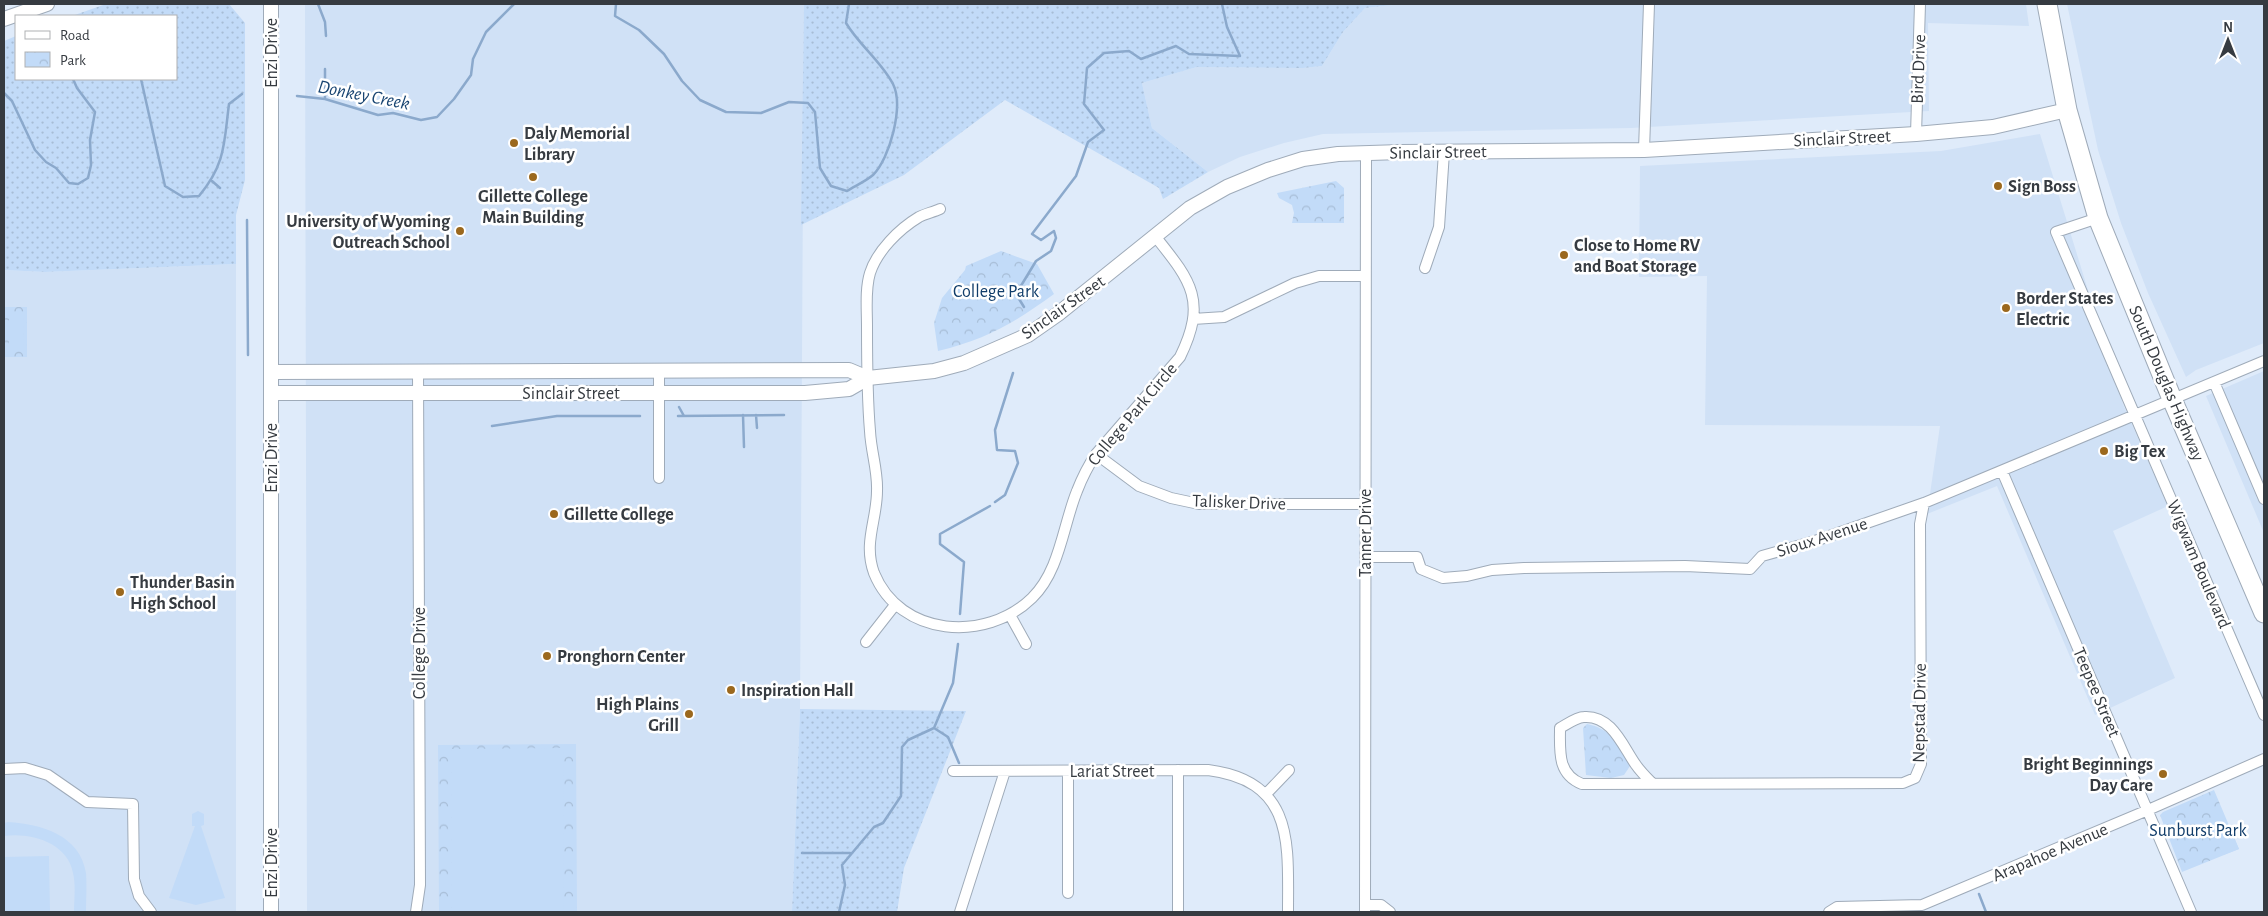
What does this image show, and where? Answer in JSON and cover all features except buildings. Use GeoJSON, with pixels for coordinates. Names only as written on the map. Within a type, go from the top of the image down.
{"type":"FeatureCollection","features":[{"type":"Feature","properties":{"kind":"highway","name":"South Douglas Highway"},"geometry":{"type":"LineString","coordinates":[[2047,4],[2067,110],[2098,218],[2172,399],[2264,612]]}},
{"type":"Feature","properties":{"kind":"street"},"geometry":{"type":"LineString","coordinates":[[17,15],[47,4]]}},
{"type":"Feature","properties":{"kind":"street","name":"Enzi Drive"},"geometry":{"type":"LineString","coordinates":[[271,4],[271,912]]}},
{"type":"Feature","properties":{"kind":"street"},"geometry":{"type":"LineString","coordinates":[[1644,150],[1649,4]]}},
{"type":"Feature","properties":{"kind":"street","name":"Bird Drive"},"geometry":{"type":"LineString","coordinates":[[1916,134],[1920,4]]}},
{"type":"Feature","properties":{"kind":"street","name":"Sinclair Street"},"geometry":{"type":"LineString","coordinates":[[271,393],[805,393],[849,388],[868,378],[934,371],[964,363],[1028,334],[1058,314],[1190,208],[1227,187],[1268,170],[1303,159],[1338,154],[1366,153],[1644,150],[1916,134],[1994,127],[2067,110]]}},
{"type":"Feature","properties":{"kind":"street"},"geometry":{"type":"LineString","coordinates":[[1425,268],[1439,227],[1444,152]]}},
{"type":"Feature","properties":{"kind":"street","name":"Tanner Drive"},"geometry":{"type":"LineString","coordinates":[[1365,909],[1366,153]]}},
{"type":"Feature","properties":{"kind":"street","name":"College Park Circle"},"geometry":{"type":"LineString","coordinates":[[940,210],[919,217],[892,239],[881,251],[870,273],[867,294],[868,378],[870,434],[877,472],[877,493],[870,528],[869,550],[874,572],[895,605],[926,623],[948,627],[969,628],[993,623],[1010,615],[1033,598],[1047,579],[1056,558],[1076,492],[1086,469],[1096,454],[1180,357],[1189,338],[1193,318],[1193,296],[1188,279],[1155,236]]}},
{"type":"Feature","properties":{"kind":"street","name":"Wigwam Boulevard"},"geometry":{"type":"LineString","coordinates":[[2098,218],[2056,232],[2264,715]]}},
{"type":"Feature","properties":{"kind":"street"},"geometry":{"type":"LineString","coordinates":[[1193,318],[1224,317],[1295,282],[1318,276],[1365,276]]}},
{"type":"Feature","properties":{"kind":"street","name":"Sioux Avenue"},"geometry":{"type":"LineString","coordinates":[[1365,557],[1417,557],[1421,569],[1443,578],[1467,576],[1492,570],[1524,568],[1685,566],[1750,569],[1762,556],[1816,541],[1924,503],[2264,361]]}},
{"type":"Feature","properties":{"kind":"street"},"geometry":{"type":"LineString","coordinates":[[659,478],[660,370]]}},
{"type":"Feature","properties":{"kind":"street","name":"Sinclair Street"},"geometry":{"type":"LineString","coordinates":[[271,372],[849,370],[868,378]]}},
{"type":"Feature","properties":{"kind":"street","name":"College Drive"},"geometry":{"type":"LineString","coordinates":[[416,912],[420,885],[418,371]]}},
{"type":"Feature","properties":{"kind":"street"},"geometry":{"type":"LineString","coordinates":[[2214,382],[2264,499]]}},
{"type":"Feature","properties":{"kind":"street","name":"Talisker Drive"},"geometry":{"type":"LineString","coordinates":[[1096,454],[1139,486],[1170,498],[1199,504],[1365,504]]}},
{"type":"Feature","properties":{"kind":"street","name":"Teepee Street"},"geometry":{"type":"LineString","coordinates":[[2002,472],[2191,912]]}},
{"type":"Feature","properties":{"kind":"street","name":"Nepstad Drive"},"geometry":{"type":"LineString","coordinates":[[1652,783],[1636,766],[1620,738],[1607,724],[1595,718],[1583,716],[1560,728],[1562,767],[1572,780],[1582,784],[1903,783],[1915,778],[1921,764],[1920,533],[1924,503]]}},
{"type":"Feature","properties":{"kind":"street"},"geometry":{"type":"LineString","coordinates":[[866,642],[895,605]]}},
{"type":"Feature","properties":{"kind":"street"},"geometry":{"type":"LineString","coordinates":[[1010,615],[1026,644]]}},
{"type":"Feature","properties":{"kind":"street","name":"Arapahoe Avenue"},"geometry":{"type":"LineString","coordinates":[[1828,912],[1837,907],[1922,905],[2264,759]]}},
{"type":"Feature","properties":{"kind":"street"},"geometry":{"type":"LineString","coordinates":[[4,769],[25,768],[48,775],[87,802],[133,804],[134,879],[139,896],[151,912]]}},
{"type":"Feature","properties":{"kind":"street"},"geometry":{"type":"LineString","coordinates":[[1178,770],[1178,912]]}},
{"type":"Feature","properties":{"kind":"street","name":"Lariat Street"},"geometry":{"type":"LineString","coordinates":[[953,771],[1178,770],[1228,773],[1247,780],[1266,794]]}},
{"type":"Feature","properties":{"kind":"street"},"geometry":{"type":"LineString","coordinates":[[1288,912],[1288,845],[1284,828],[1276,809],[1266,794],[1289,770]]}},
{"type":"Feature","properties":{"kind":"street"},"geometry":{"type":"LineString","coordinates":[[960,912],[1005,771]]}},
{"type":"Feature","properties":{"kind":"street"},"geometry":{"type":"LineString","coordinates":[[1068,771],[1068,893]]}},
{"type":"Feature","properties":{"kind":"street"},"geometry":{"type":"LineString","coordinates":[[1365,909],[1381,905],[1390,912]]}},
{"type":"Feature","properties":{"kind":"shaded area","name":"Gillette College"},"geometry":{"type":"Polygon","coordinates":[[[305,4],[804,4],[800,709],[792,912],[307,912],[305,4]]]}},
{"type":"Feature","properties":{"kind":"shaded area"},"geometry":{"type":"Polygon","coordinates":[[[1402,4],[2026,4],[2029,26],[1928,23],[1929,111],[1631,128],[1323,134],[1284,143],[1240,157],[1208,172],[1152,128],[1142,83],[1197,67],[1303,68],[1322,66],[1343,32],[1365,8],[1402,4]]]}},
{"type":"Feature","properties":{"kind":"shaded area"},"geometry":{"type":"Polygon","coordinates":[[[2067,4],[2264,4],[2264,343],[2196,370],[2186,377],[2148,293],[2121,223],[2098,150],[2067,4]]]}},
{"type":"Feature","properties":{"kind":"shaded area"},"geometry":{"type":"Polygon","coordinates":[[[2040,134],[2123,404],[2168,506],[2113,531],[2175,678],[2095,715],[1997,486],[1927,514],[1940,426],[1705,425],[1707,276],[1639,277],[1640,166],[1941,151],[2040,134]]]}},
{"type":"Feature","properties":{"kind":"shaded area","name":"Thunder Basin High School"},"geometry":{"type":"Polygon","coordinates":[[[236,264],[236,912],[4,912],[4,270],[45,272],[236,264]]]}},
{"type":"Feature","properties":{"kind":"shaded area"},"geometry":{"type":"Polygon","coordinates":[[[2264,371],[2264,533],[2206,396],[2264,371]]]}},
{"type":"Feature","properties":{"kind":"green space"},"geometry":{"type":"Polygon","coordinates":[[[106,4],[229,4],[245,23],[245,180],[236,215],[236,264],[45,272],[4,270],[4,41],[15,36],[15,80],[178,80],[178,15],[75,15],[106,4]]]}},
{"type":"Feature","properties":{"kind":"green space"},"geometry":{"type":"Polygon","coordinates":[[[804,4],[1402,4],[1365,8],[1343,32],[1322,66],[1303,68],[1197,67],[1142,83],[1152,128],[1208,172],[1163,199],[1159,188],[1005,100],[904,175],[801,225],[804,4]]]}},
{"type":"Feature","properties":{"kind":"green space"},"geometry":{"type":"Polygon","coordinates":[[[1336,181],[1344,188],[1344,223],[1292,223],[1294,213],[1292,205],[1279,198],[1277,193],[1336,181]]]}},
{"type":"Feature","properties":{"kind":"green space","name":"College Park"},"geometry":{"type":"Polygon","coordinates":[[[1001,251],[1037,264],[1054,294],[1013,322],[999,329],[971,341],[938,351],[934,323],[942,298],[965,270],[966,266],[1001,251]]]}},
{"type":"Feature","properties":{"kind":"green space"},"geometry":{"type":"Polygon","coordinates":[[[4,307],[27,307],[27,357],[4,357],[4,307]]]}},
{"type":"Feature","properties":{"kind":"green space"},"geometry":{"type":"Polygon","coordinates":[[[9,315],[24,315],[23,348],[9,348],[9,315]]]}},
{"type":"Feature","properties":{"kind":"green space"},"geometry":{"type":"Polygon","coordinates":[[[800,709],[966,711],[904,868],[897,912],[792,912],[800,709]]]}},
{"type":"Feature","properties":{"kind":"green space"},"geometry":{"type":"Polygon","coordinates":[[[1587,724],[1602,729],[1619,745],[1630,766],[1624,775],[1611,778],[1586,775],[1583,728],[1587,724]]]}},
{"type":"Feature","properties":{"kind":"green space"},"geometry":{"type":"Polygon","coordinates":[[[576,744],[577,912],[439,912],[438,745],[576,744]]]}},
{"type":"Feature","properties":{"kind":"green space"},"geometry":{"type":"Polygon","coordinates":[[[563,748],[564,912],[452,912],[452,749],[563,748]]]}},
{"type":"Feature","properties":{"kind":"green space","name":"Sunburst Park"},"geometry":{"type":"Polygon","coordinates":[[[2214,790],[2239,849],[2182,872],[2160,815],[2214,790]]]}},
{"type":"Feature","properties":{"kind":"green space"},"geometry":{"type":"Polygon","coordinates":[[[198,811],[204,814],[204,825],[201,826],[225,898],[196,905],[169,898],[195,826],[192,826],[192,814],[198,811]]]}},
{"type":"Feature","properties":{"kind":"green space"},"geometry":{"type":"Polygon","coordinates":[[[4,823],[33,825],[46,829],[57,834],[76,849],[86,873],[86,912],[74,912],[74,878],[70,863],[64,854],[56,847],[36,838],[15,835],[4,836],[4,823]]]}},
{"type":"Feature","properties":{"kind":"green space"},"geometry":{"type":"Polygon","coordinates":[[[2232,833],[2239,849],[2223,855],[2216,840],[2232,833]]]}},
{"type":"Feature","properties":{"kind":"green space"},"geometry":{"type":"Polygon","coordinates":[[[49,856],[50,912],[4,912],[4,857],[49,856]]]}},
{"type":"Feature","properties":{"kind":"waterway"},"geometry":{"type":"LineString","coordinates":[[318,4],[325,22],[326,36]]}},
{"type":"Feature","properties":{"kind":"waterway","name":"Donkey Creek"},"geometry":{"type":"LineString","coordinates":[[297,96],[325,99],[378,115],[393,113],[421,120],[437,117],[454,99],[471,75],[473,59],[486,32],[514,4]]}},
{"type":"Feature","properties":{"kind":"waterway","name":"Donkey Creek"},"geometry":{"type":"LineString","coordinates":[[616,4],[615,16],[639,30],[664,54],[682,81],[700,100],[726,112],[761,113],[789,102],[808,103],[815,112],[820,168],[831,186],[847,191],[873,175],[885,157],[894,131],[897,105],[893,84],[846,23],[849,4]]}},
{"type":"Feature","properties":{"kind":"waterway"},"geometry":{"type":"LineString","coordinates":[[1024,307],[1016,294],[1036,261],[1051,251],[1056,238],[1054,231],[1041,240],[1032,234],[1076,176],[1088,142],[1104,130],[1084,104],[1087,68],[1104,53],[1129,51],[1141,59],[1176,46],[1189,54],[1240,56],[1227,27],[1222,4]]}},
{"type":"Feature","properties":{"kind":"waterway"},"geometry":{"type":"LineString","coordinates":[[325,69],[325,99]]}},
{"type":"Feature","properties":{"kind":"waterway","name":"Donkey Creek"},"geometry":{"type":"LineString","coordinates":[[4,93],[12,101],[35,150],[46,162],[56,168],[69,183],[78,184],[88,178],[91,165],[90,140],[95,112],[77,88],[73,80]]}},
{"type":"Feature","properties":{"kind":"waterway","name":"Donkey Creek"},"geometry":{"type":"LineString","coordinates":[[141,80],[165,186],[183,197],[199,196],[208,184],[219,163],[222,152],[229,104],[242,94]]}},
{"type":"Feature","properties":{"kind":"waterway"},"geometry":{"type":"LineString","coordinates":[[212,181],[220,188]]}},
{"type":"Feature","properties":{"kind":"waterway"},"geometry":{"type":"LineString","coordinates":[[247,220],[248,355]]}},
{"type":"Feature","properties":{"kind":"waterway"},"geometry":{"type":"LineString","coordinates":[[995,502],[1005,495],[1018,463],[1015,451],[997,450],[995,430],[1013,373]]}},
{"type":"Feature","properties":{"kind":"waterway"},"geometry":{"type":"LineString","coordinates":[[679,407],[684,416]]}},
{"type":"Feature","properties":{"kind":"waterway"},"geometry":{"type":"LineString","coordinates":[[743,415],[744,447]]}},
{"type":"Feature","properties":{"kind":"waterway"},"geometry":{"type":"LineString","coordinates":[[756,415],[757,428]]}},
{"type":"Feature","properties":{"kind":"waterway"},"geometry":{"type":"LineString","coordinates":[[678,416],[784,415]]}},
{"type":"Feature","properties":{"kind":"waterway"},"geometry":{"type":"LineString","coordinates":[[492,426],[557,416],[640,416]]}},
{"type":"Feature","properties":{"kind":"waterway"},"geometry":{"type":"LineString","coordinates":[[960,614],[964,562],[940,544],[940,534],[990,506]]}},
{"type":"Feature","properties":{"kind":"waterway"},"geometry":{"type":"LineString","coordinates":[[839,912],[845,885],[842,865],[874,827],[883,823],[901,796],[902,747],[908,740],[934,728],[953,683],[958,644]]}},
{"type":"Feature","properties":{"kind":"waterway"},"geometry":{"type":"LineString","coordinates":[[934,728],[948,737],[959,763]]}},
{"type":"Feature","properties":{"kind":"waterway"},"geometry":{"type":"LineString","coordinates":[[802,853],[850,853]]}},
{"type":"Feature","properties":{"kind":"waterway"},"geometry":{"type":"LineString","coordinates":[[1979,894],[1986,912]]}},
{"type":"Feature","properties":{"kind":"place","name":"Daly Memorial Library"},"geometry":{"type":"Point","coordinates":[514,143]}},
{"type":"Feature","properties":{"kind":"place","name":"Gillette College Main Building"},"geometry":{"type":"Point","coordinates":[533,177]}},
{"type":"Feature","properties":{"kind":"place","name":"Sign Boss"},"geometry":{"type":"Point","coordinates":[1998,186]}},
{"type":"Feature","properties":{"kind":"place","name":"University of Wyoming Outreach School"},"geometry":{"type":"Point","coordinates":[460,231]}},
{"type":"Feature","properties":{"kind":"place","name":"Close to Home RV and Boat Storage"},"geometry":{"type":"Point","coordinates":[1564,255]}},
{"type":"Feature","properties":{"kind":"place","name":"Border States Electric"},"geometry":{"type":"Point","coordinates":[2006,308]}},
{"type":"Feature","properties":{"kind":"place","name":"Big Tex"},"geometry":{"type":"Point","coordinates":[2104,451]}},
{"type":"Feature","properties":{"kind":"place","name":"Gillette College"},"geometry":{"type":"Point","coordinates":[554,514]}},
{"type":"Feature","properties":{"kind":"place","name":"Thunder Basin High School"},"geometry":{"type":"Point","coordinates":[120,592]}},
{"type":"Feature","properties":{"kind":"place","name":"Pronghorn Center"},"geometry":{"type":"Point","coordinates":[547,656]}},
{"type":"Feature","properties":{"kind":"place","name":"Inspiration Hall"},"geometry":{"type":"Point","coordinates":[731,690]}},
{"type":"Feature","properties":{"kind":"place","name":"High Plains Grill"},"geometry":{"type":"Point","coordinates":[689,714]}},
{"type":"Feature","properties":{"kind":"place","name":"Bright Beginnings Day Care"},"geometry":{"type":"Point","coordinates":[2163,774]}}]}
